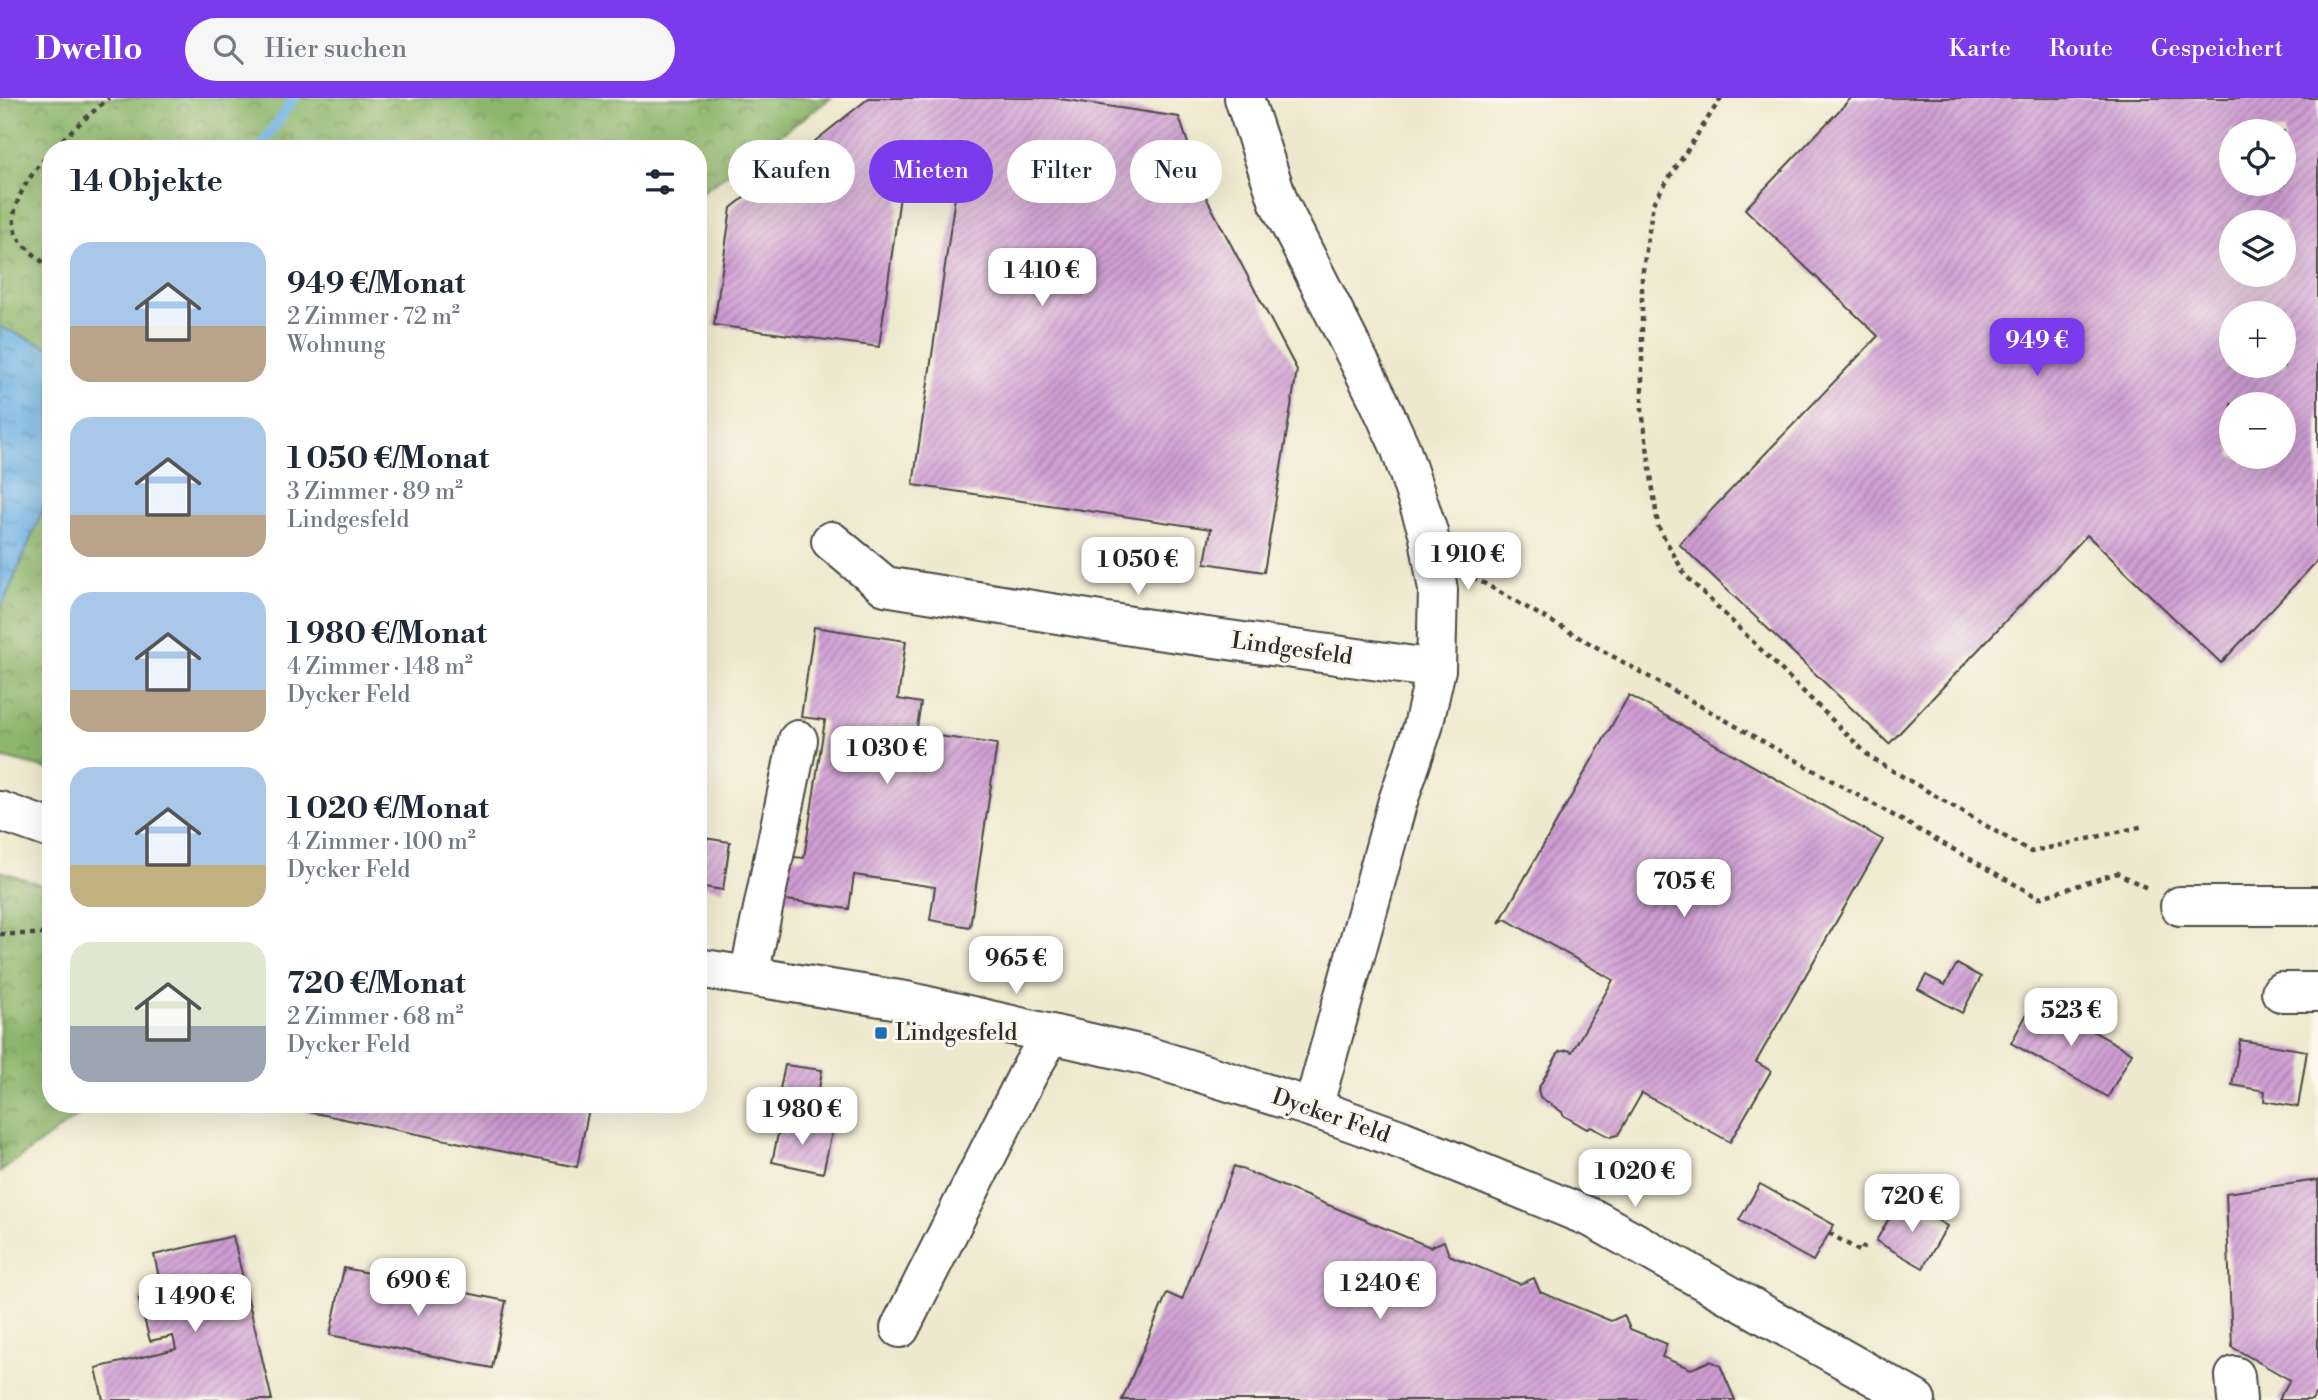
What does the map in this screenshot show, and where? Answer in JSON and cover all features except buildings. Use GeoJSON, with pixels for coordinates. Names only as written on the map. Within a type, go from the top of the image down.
{"type":"FeatureCollection","features":[{"type":"Feature","properties":{"kind":"street"},"geometry":{"type":"LineString","coordinates":[[1244,98],[1279,203],[1400,447],[1433,554],[1438,590],[1436,669],[1423,727],[1397,804],[1312,1108]]}},
{"type":"Feature","properties":{"kind":"street","name":"Lindgesfeld"},"geometry":{"type":"LineString","coordinates":[[831,541],[885,586],[1150,629],[1436,669]]}},
{"type":"Feature","properties":{"kind":"street"},"geometry":{"type":"LineString","coordinates":[[749,976],[798,740]]}},
{"type":"Feature","properties":{"kind":"street"},"geometry":{"type":"LineString","coordinates":[[0,811],[42,826]]}},
{"type":"Feature","properties":{"kind":"street"},"geometry":{"type":"LineString","coordinates":[[2180,906],[2318,905]]}},
{"type":"Feature","properties":{"kind":"street","name":"Dycker Feld"},"geometry":{"type":"LineString","coordinates":[[707,969],[906,1002],[1143,1055],[1312,1108],[1402,1140],[1594,1219],[1916,1400]]}},
{"type":"Feature","properties":{"kind":"street"},"geometry":{"type":"LineString","coordinates":[[900,1328],[1028,1074],[1051,1034]]}},
{"type":"Feature","properties":{"kind":"path"},"geometry":{"type":"LineString","coordinates":[[60,140],[109,98]]}},
{"type":"Feature","properties":{"kind":"path"},"geometry":{"type":"LineString","coordinates":[[1721,98],[1653,203],[1642,276],[1642,410],[1658,526],[1685,575],[1871,758],[2031,852],[2144,826]]}},
{"type":"Feature","properties":{"kind":"path"},"geometry":{"type":"LineString","coordinates":[[42,156],[15,192],[11,204],[11,223],[16,236],[42,261]]}},
{"type":"Feature","properties":{"kind":"path"},"geometry":{"type":"LineString","coordinates":[[1433,554],[2039,898],[2117,873],[2180,906]]}},
{"type":"Feature","properties":{"kind":"path"},"geometry":{"type":"LineString","coordinates":[[0,934],[42,934]]}},
{"type":"Feature","properties":{"kind":"path"},"geometry":{"type":"LineString","coordinates":[[1829,1233],[1861,1252],[1865,1244]]}},
{"type":"Feature","properties":{"kind":"green space"},"geometry":{"type":"Polygon","coordinates":[[[0,98],[831,98],[773,140],[728,140],[728,173],[707,188],[707,140],[42,140],[42,768],[0,757],[0,98]]]}},
{"type":"Feature","properties":{"kind":"green space"},"geometry":{"type":"Polygon","coordinates":[[[0,871],[42,885],[42,1113],[82,1113],[0,1172],[0,871]]]}},
{"type":"Feature","properties":{"kind":"water"},"geometry":{"type":"Polygon","coordinates":[[[0,327],[42,344],[42,512],[0,612],[0,327]]]}},
{"type":"Feature","properties":{"kind":"waterway"},"geometry":{"type":"LineString","coordinates":[[265,140],[294,98]]}},
{"type":"Feature","properties":{"kind":"place","name":"Lindgesfeld"},"geometry":{"type":"Point","coordinates":[881,1033]}}]}
